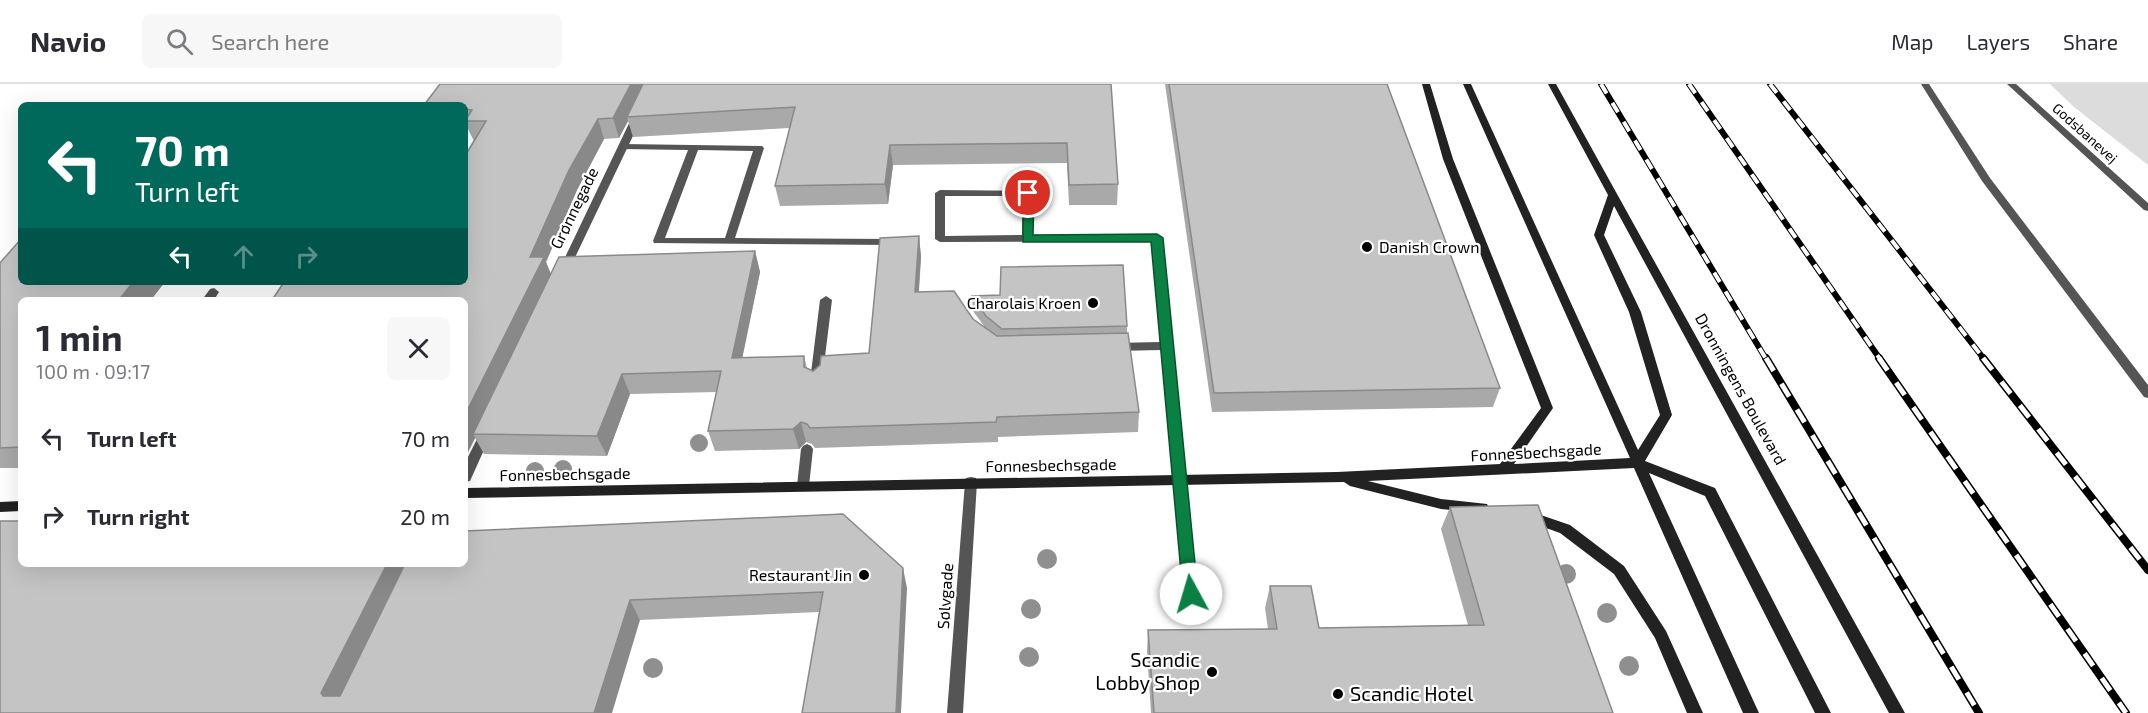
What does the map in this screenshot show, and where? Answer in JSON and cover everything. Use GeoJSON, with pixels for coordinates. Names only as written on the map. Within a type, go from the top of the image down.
{"type":"FeatureCollection","features":[{"type":"Feature","properties":{"kind":"main road"},"geometry":{"type":"LineString","coordinates":[[1426,84],[1448,159],[1547,408],[1503,470]]}},
{"type":"Feature","properties":{"kind":"main road"},"geometry":{"type":"LineString","coordinates":[[1467,84],[1751,713]]}},
{"type":"Feature","properties":{"kind":"main road","name":"Dronningens Boulevard"},"geometry":{"type":"LineString","coordinates":[[1552,84],[1897,713]]}},
{"type":"Feature","properties":{"kind":"main road"},"geometry":{"type":"LineString","coordinates":[[1613,194],[1599,235],[1635,312],[1666,415],[1637,463]]}},
{"type":"Feature","properties":{"kind":"main road"},"geometry":{"type":"LineString","coordinates":[[1637,463],[1710,492],[1823,713]]}},
{"type":"Feature","properties":{"kind":"main road","name":"Fonnesbechsgade"},"geometry":{"type":"LineString","coordinates":[[468,493],[1337,477],[1637,463]]}},
{"type":"Feature","properties":{"kind":"main road"},"geometry":{"type":"LineString","coordinates":[[1337,477],[1442,504],[1495,510]]}},
{"type":"Feature","properties":{"kind":"main road"},"geometry":{"type":"LineString","coordinates":[[0,507],[18,506]]}},
{"type":"Feature","properties":{"kind":"main road"},"geometry":{"type":"LineString","coordinates":[[1517,512],[1565,529],[1619,570],[1661,635],[1695,713]]}},
{"type":"Feature","properties":{"kind":"street"},"geometry":{"type":"LineString","coordinates":[[1924,84],[1986,179],[2148,394]]}},
{"type":"Feature","properties":{"kind":"street","name":"Godsbanevej"},"geometry":{"type":"LineString","coordinates":[[2011,84],[2148,208]]}},
{"type":"Feature","properties":{"kind":"street","name":"Grønnegade"},"geometry":{"type":"LineString","coordinates":[[561,275],[642,105]]}},
{"type":"Feature","properties":{"kind":"street"},"geometry":{"type":"LineString","coordinates":[[622,147],[759,148],[729,241]]}},
{"type":"Feature","properties":{"kind":"street"},"geometry":{"type":"LineString","coordinates":[[694,148],[658,241],[893,242]]}},
{"type":"Feature","properties":{"kind":"street","name":"Godsbanevej"},"geometry":{"type":"LineString","coordinates":[[2114,177],[2148,198]]}},
{"type":"Feature","properties":{"kind":"street"},"geometry":{"type":"LineString","coordinates":[[1027,239],[1028,193],[940,193],[940,240],[1157,238],[1191,594]]}},
{"type":"Feature","properties":{"kind":"street"},"geometry":{"type":"LineString","coordinates":[[816,386],[826,300]]}},
{"type":"Feature","properties":{"kind":"street"},"geometry":{"type":"LineString","coordinates":[[1107,347],[1167,346]]}},
{"type":"Feature","properties":{"kind":"street"},"geometry":{"type":"LineString","coordinates":[[468,471],[490,425]]}},
{"type":"Feature","properties":{"kind":"street"},"geometry":{"type":"LineString","coordinates":[[803,486],[807,449]]}},
{"type":"Feature","properties":{"kind":"street","name":"Sølvgade"},"geometry":{"type":"LineString","coordinates":[[955,713],[971,482]]}},
{"type":"Feature","properties":{"kind":"shaded area"},"geometry":{"type":"Polygon","coordinates":[[[2050,84],[2148,84],[2148,165],[2074,107],[2050,84]]]}},
{"type":"Feature","properties":{"kind":"building"},"geometry":{"type":"Polygon","coordinates":[[[440,84],[631,84],[613,118],[598,119],[569,170],[530,257],[544,257],[468,409],[468,297],[274,297],[282,285],[468,285],[468,151],[486,121],[468,121],[472,110],[468,109],[468,102],[426,102],[440,84]]]}},
{"type":"Feature","properties":{"kind":"building"},"geometry":{"type":"Polygon","coordinates":[[[643,84],[1111,84],[1118,184],[1069,185],[1067,143],[890,145],[885,184],[775,186],[795,107],[627,117],[643,84]]]}},
{"type":"Feature","properties":{"kind":"building"},"geometry":{"type":"Polygon","coordinates":[[[1169,84],[1387,84],[1500,388],[1214,393],[1169,84]]]}},
{"type":"Feature","properties":{"kind":"building"},"geometry":{"type":"Polygon","coordinates":[[[919,236],[915,292],[954,291],[973,319],[997,336],[1128,333],[1139,412],[997,417],[996,422],[810,428],[801,422],[793,429],[708,431],[721,371],[622,374],[597,436],[473,434],[559,257],[755,251],[732,358],[804,356],[804,367],[813,371],[820,365],[821,356],[869,353],[880,238],[919,236]]]}},
{"type":"Feature","properties":{"kind":"building"},"geometry":{"type":"Polygon","coordinates":[[[18,242],[18,285],[131,285],[121,297],[18,297],[18,447],[0,448],[0,263],[18,242]]]}},
{"type":"Feature","properties":{"kind":"building"},"geometry":{"type":"Polygon","coordinates":[[[1123,265],[1127,326],[1002,329],[986,316],[972,296],[1000,295],[1001,267],[1123,265]]]}},
{"type":"Feature","properties":{"kind":"building"},"geometry":{"type":"Polygon","coordinates":[[[1538,505],[1613,713],[1154,713],[1148,630],[1277,629],[1270,586],[1311,586],[1319,628],[1484,625],[1450,507],[1538,505]]]}},
{"type":"Feature","properties":{"kind":"building"},"geometry":{"type":"Polygon","coordinates":[[[843,514],[903,568],[896,713],[802,713],[823,592],[630,600],[594,713],[0,713],[0,521],[18,521],[18,567],[385,567],[321,693],[323,696],[340,696],[404,567],[468,567],[468,531],[843,514]]]}},
{"type":"Feature","properties":{"kind":"railway"},"geometry":{"type":"LineString","coordinates":[[1601,84],[1766,359]]}},
{"type":"Feature","properties":{"kind":"railway"},"geometry":{"type":"LineString","coordinates":[[1689,84],[1880,359]]}},
{"type":"Feature","properties":{"kind":"railway"},"geometry":{"type":"LineString","coordinates":[[1770,84],[1984,359]]}},
{"type":"Feature","properties":{"kind":"railway"},"geometry":{"type":"LineString","coordinates":[[1766,358],[1979,713]]}},
{"type":"Feature","properties":{"kind":"railway"},"geometry":{"type":"LineString","coordinates":[[1879,358],[2126,713]]}},
{"type":"Feature","properties":{"kind":"railway"},"geometry":{"type":"LineString","coordinates":[[1983,358],[2148,570]]}},
{"type":"Feature","properties":{"kind":"place","name":"Danish Crown"},"geometry":{"type":"Point","coordinates":[1367,247]}},
{"type":"Feature","properties":{"kind":"place","name":"Charolais Kroen"},"geometry":{"type":"Point","coordinates":[1093,303]}},
{"type":"Feature","properties":{"kind":"place","name":"Restaurant Jin"},"geometry":{"type":"Point","coordinates":[864,575]}},
{"type":"Feature","properties":{"kind":"place","name":"Scandic Lobby Shop"},"geometry":{"type":"Point","coordinates":[1212,672]}},
{"type":"Feature","properties":{"kind":"place","name":"Scandic Hotel"},"geometry":{"type":"Point","coordinates":[1338,694]}},
{"type":"Feature","properties":{"kind":"route"},"geometry":{"type":"LineString","coordinates":[[1028,193],[1027,239],[1157,238],[1191,594]]}}]}
